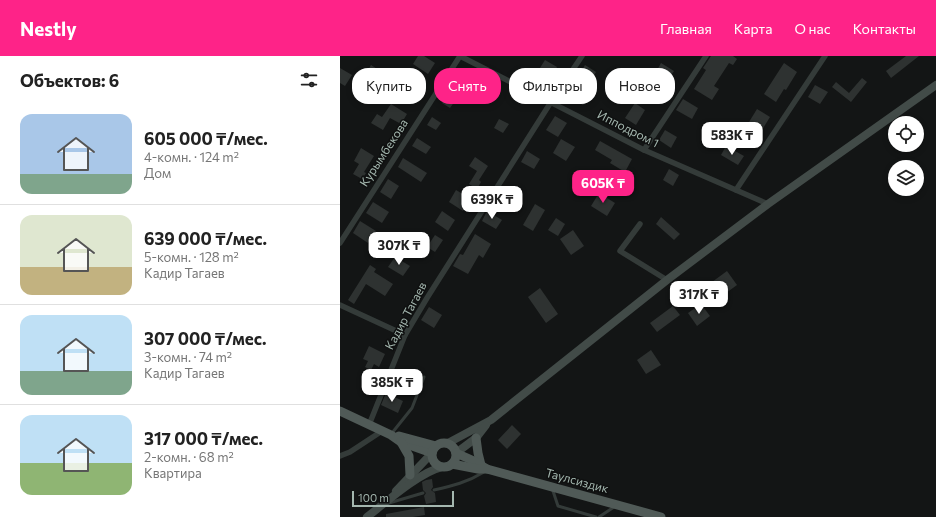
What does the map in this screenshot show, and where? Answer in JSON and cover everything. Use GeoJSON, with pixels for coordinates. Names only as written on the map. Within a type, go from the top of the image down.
{"type":"FeatureCollection","features":[{"type":"Feature","properties":{"kind":"main road"},"geometry":{"type":"LineString","coordinates":[[367,517],[375,514],[410,475],[442,443],[448,443],[490,420],[668,280],[768,204],[936,85]]}},
{"type":"Feature","properties":{"kind":"main road"},"geometry":{"type":"LineString","coordinates":[[340,411],[391,435],[434,450]]}},
{"type":"Feature","properties":{"kind":"main road"},"geometry":{"type":"LineString","coordinates":[[456,453],[476,438],[490,420]]}},
{"type":"Feature","properties":{"kind":"main road"},"geometry":{"type":"LineString","coordinates":[[391,435],[401,442],[434,450]]}},
{"type":"Feature","properties":{"kind":"main road"},"geometry":{"type":"LineString","coordinates":[[476,438],[478,453],[484,467]]}},
{"type":"Feature","properties":{"kind":"main road"},"geometry":{"type":"LineString","coordinates":[[401,442],[409,456],[410,475]]}},
{"type":"Feature","properties":{"kind":"main road"},"geometry":{"type":"LineString","coordinates":[[383,504],[424,475],[436,468],[447,466],[456,459],[454,447],[448,443]]}},
{"type":"Feature","properties":{"kind":"main road"},"geometry":{"type":"LineString","coordinates":[[434,450],[434,462],[447,466]]}},
{"type":"Feature","properties":{"kind":"main road","name":"Таулсиздик"},"geometry":{"type":"LineString","coordinates":[[456,453],[484,467],[617,505],[638,514],[661,517]]}},
{"type":"Feature","properties":{"kind":"main road","name":"Таулсиздик"},"geometry":{"type":"LineString","coordinates":[[447,466],[478,469],[484,467]]}},
{"type":"Feature","properties":{"kind":"street","name":"Ипподром 1"},"geometry":{"type":"LineString","coordinates":[[460,56],[509,81]]}},
{"type":"Feature","properties":{"kind":"street","name":"Курымбекова"},"geometry":{"type":"LineString","coordinates":[[340,243],[460,56]]}},
{"type":"Feature","properties":{"kind":"street","name":"Кадир Тагаев"},"geometry":{"type":"LineString","coordinates":[[574,68],[582,56]]}},
{"type":"Feature","properties":{"kind":"street"},"geometry":{"type":"LineString","coordinates":[[644,150],[706,56]]}},
{"type":"Feature","properties":{"kind":"street"},"geometry":{"type":"LineString","coordinates":[[736,190],[825,56]]}},
{"type":"Feature","properties":{"kind":"street","name":"Кадир Тагаев"},"geometry":{"type":"LineString","coordinates":[[369,425],[406,336],[427,298],[550,104]]}},
{"type":"Feature","properties":{"kind":"street","name":"Ипподром 1"},"geometry":{"type":"LineString","coordinates":[[555,104],[644,150],[768,204]]}},
{"type":"Feature","properties":{"kind":"street"},"geometry":{"type":"LineString","coordinates":[[640,224],[620,251],[668,280]]}},
{"type":"Feature","properties":{"kind":"street"},"geometry":{"type":"LineString","coordinates":[[340,305],[406,336]]}},
{"type":"Feature","properties":{"kind":"street"},"geometry":{"type":"LineString","coordinates":[[340,456],[350,452],[382,431]]}},
{"type":"Feature","properties":{"kind":"lane"},"geometry":{"type":"LineString","coordinates":[[391,435],[412,408],[424,377]]}},
{"type":"Feature","properties":{"kind":"lane"},"geometry":{"type":"LineString","coordinates":[[434,490],[460,485],[474,478],[484,467]]}},
{"type":"Feature","properties":{"kind":"lane"},"geometry":{"type":"LineString","coordinates":[[551,486],[558,506],[598,517],[617,505]]}},
{"type":"Feature","properties":{"kind":"lane"},"geometry":{"type":"LineString","coordinates":[[383,504],[423,493]]}},
{"type":"Feature","properties":{"kind":"building"},"geometry":{"type":"Polygon","coordinates":[[[418,56],[424,56],[435,63],[428,74],[426,73],[426,68],[419,68],[413,64],[418,56]]]}},
{"type":"Feature","properties":{"kind":"building"},"geometry":{"type":"Polygon","coordinates":[[[711,56],[733,56],[737,59],[733,65],[729,63],[714,86],[719,89],[712,100],[694,89],[706,70],[703,68],[711,56]]]}},
{"type":"Feature","properties":{"kind":"building"},"geometry":{"type":"Polygon","coordinates":[[[906,56],[919,56],[891,78],[886,71],[906,56]]]}},
{"type":"Feature","properties":{"kind":"building"},"geometry":{"type":"Polygon","coordinates":[[[545,60],[557,67],[556,68],[540,68],[545,60]]]}},
{"type":"Feature","properties":{"kind":"building"},"geometry":{"type":"Polygon","coordinates":[[[661,63],[669,68],[658,68],[661,63]]]}},
{"type":"Feature","properties":{"kind":"building"},"geometry":{"type":"Polygon","coordinates":[[[784,63],[797,72],[786,90],[784,89],[776,102],[764,94],[784,63]]]}},
{"type":"Feature","properties":{"kind":"building"},"geometry":{"type":"Polygon","coordinates":[[[340,68],[352,75],[345,86],[340,83],[340,68]]]}},
{"type":"Feature","properties":{"kind":"building"},"geometry":{"type":"Polygon","coordinates":[[[862,78],[867,82],[851,102],[832,87],[836,82],[849,93],[862,78]]]}},
{"type":"Feature","properties":{"kind":"building"},"geometry":{"type":"Polygon","coordinates":[[[815,85],[828,92],[820,104],[808,97],[815,85]]]}},
{"type":"Feature","properties":{"kind":"building"},"geometry":{"type":"Polygon","coordinates":[[[683,99],[698,108],[692,119],[676,110],[683,99]]]}},
{"type":"Feature","properties":{"kind":"building"},"geometry":{"type":"Polygon","coordinates":[[[391,104],[407,114],[401,124],[390,118],[383,130],[371,123],[377,114],[382,117],[391,104]]]}},
{"type":"Feature","properties":{"kind":"building"},"geometry":{"type":"Polygon","coordinates":[[[444,104],[453,104],[450,108],[444,104]]]}},
{"type":"Feature","properties":{"kind":"building"},"geometry":{"type":"Polygon","coordinates":[[[634,104],[645,110],[636,125],[625,118],[634,104]]]}},
{"type":"Feature","properties":{"kind":"building"},"geometry":{"type":"Polygon","coordinates":[[[757,109],[770,117],[762,130],[749,122],[757,109]]]}},
{"type":"Feature","properties":{"kind":"building"},"geometry":{"type":"Polygon","coordinates":[[[555,116],[567,123],[558,137],[546,130],[555,116]]]}},
{"type":"Feature","properties":{"kind":"building"},"geometry":{"type":"Polygon","coordinates":[[[432,117],[441,123],[436,130],[427,125],[432,117]]]}},
{"type":"Feature","properties":{"kind":"building"},"geometry":{"type":"Polygon","coordinates":[[[499,119],[509,124],[503,133],[494,128],[499,119]]]}},
{"type":"Feature","properties":{"kind":"building"},"geometry":{"type":"Polygon","coordinates":[[[665,130],[677,137],[671,148],[659,140],[665,130]]]}},
{"type":"Feature","properties":{"kind":"building"},"geometry":{"type":"Polygon","coordinates":[[[417,138],[431,147],[426,154],[412,146],[417,138]]]}},
{"type":"Feature","properties":{"kind":"building"},"geometry":{"type":"Polygon","coordinates":[[[561,139],[575,147],[566,161],[553,153],[561,139]]]}},
{"type":"Feature","properties":{"kind":"building"},"geometry":{"type":"Polygon","coordinates":[[[600,141],[632,159],[625,172],[610,163],[612,160],[595,150],[600,141]]]}},
{"type":"Feature","properties":{"kind":"building"},"geometry":{"type":"Polygon","coordinates":[[[726,146],[744,156],[738,165],[721,155],[726,146]]]}},
{"type":"Feature","properties":{"kind":"building"},"geometry":{"type":"Polygon","coordinates":[[[361,148],[374,156],[364,172],[366,173],[362,179],[353,174],[359,164],[354,161],[361,148]]]}},
{"type":"Feature","properties":{"kind":"building"},"geometry":{"type":"Polygon","coordinates":[[[527,151],[540,159],[534,169],[521,162],[527,151]]]}},
{"type":"Feature","properties":{"kind":"building"},"geometry":{"type":"Polygon","coordinates":[[[475,157],[488,166],[479,180],[481,182],[477,189],[469,184],[477,171],[469,166],[475,157]]]}},
{"type":"Feature","properties":{"kind":"building"},"geometry":{"type":"Polygon","coordinates":[[[403,158],[427,173],[421,182],[398,167],[403,158]]]}},
{"type":"Feature","properties":{"kind":"building"},"geometry":{"type":"Polygon","coordinates":[[[669,169],[679,175],[673,186],[663,180],[669,169]]]}},
{"type":"Feature","properties":{"kind":"building"},"geometry":{"type":"Polygon","coordinates":[[[388,179],[399,186],[391,199],[380,192],[388,179]]]}},
{"type":"Feature","properties":{"kind":"building"},"geometry":{"type":"Polygon","coordinates":[[[456,190],[471,199],[463,211],[449,202],[456,190]]]}},
{"type":"Feature","properties":{"kind":"building"},"geometry":{"type":"Polygon","coordinates":[[[599,193],[615,203],[607,216],[591,206],[599,193]]]}},
{"type":"Feature","properties":{"kind":"building"},"geometry":{"type":"Polygon","coordinates":[[[373,202],[389,212],[382,223],[366,213],[373,202]]]}},
{"type":"Feature","properties":{"kind":"building"},"geometry":{"type":"Polygon","coordinates":[[[535,204],[545,210],[533,231],[523,225],[535,204]]]}},
{"type":"Feature","properties":{"kind":"building"},"geometry":{"type":"Polygon","coordinates":[[[442,211],[455,220],[448,231],[435,222],[442,211]]]}},
{"type":"Feature","properties":{"kind":"building"},"geometry":{"type":"Polygon","coordinates":[[[487,211],[502,220],[496,229],[482,221],[487,211]]]}},
{"type":"Feature","properties":{"kind":"building"},"geometry":{"type":"Polygon","coordinates":[[[661,217],[680,234],[674,240],[656,224],[661,217]]]}},
{"type":"Feature","properties":{"kind":"building"},"geometry":{"type":"Polygon","coordinates":[[[556,218],[565,224],[558,236],[548,230],[556,218]]]}},
{"type":"Feature","properties":{"kind":"building"},"geometry":{"type":"Polygon","coordinates":[[[360,221],[376,231],[368,243],[353,233],[360,221]]]}},
{"type":"Feature","properties":{"kind":"building"},"geometry":{"type":"Polygon","coordinates":[[[573,230],[584,246],[571,255],[560,239],[573,230]]]}},
{"type":"Feature","properties":{"kind":"building"},"geometry":{"type":"Polygon","coordinates":[[[475,234],[491,244],[483,258],[479,255],[468,274],[453,266],[460,254],[463,255],[475,234]]]}},
{"type":"Feature","properties":{"kind":"building"},"geometry":{"type":"Polygon","coordinates":[[[435,235],[443,240],[435,252],[427,247],[435,235]]]}},
{"type":"Feature","properties":{"kind":"building"},"geometry":{"type":"Polygon","coordinates":[[[395,257],[410,266],[403,276],[388,267],[395,257]]]}},
{"type":"Feature","properties":{"kind":"building"},"geometry":{"type":"Polygon","coordinates":[[[370,265],[376,269],[374,272],[393,284],[385,296],[366,284],[354,304],[348,300],[370,265]]]}},
{"type":"Feature","properties":{"kind":"building"},"geometry":{"type":"Polygon","coordinates":[[[727,271],[737,285],[722,296],[712,282],[727,271]]]}},
{"type":"Feature","properties":{"kind":"building"},"geometry":{"type":"Polygon","coordinates":[[[540,288],[558,314],[546,323],[528,297],[540,288]]]}},
{"type":"Feature","properties":{"kind":"building"},"geometry":{"type":"Polygon","coordinates":[[[701,304],[710,316],[697,326],[688,313],[701,304]]]}},
{"type":"Feature","properties":{"kind":"building"},"geometry":{"type":"Polygon","coordinates":[[[673,306],[680,315],[657,332],[650,323],[673,306]]]}},
{"type":"Feature","properties":{"kind":"building"},"geometry":{"type":"Polygon","coordinates":[[[429,307],[442,315],[434,328],[421,320],[429,307]]]}},
{"type":"Feature","properties":{"kind":"building"},"geometry":{"type":"Polygon","coordinates":[[[369,346],[385,354],[379,367],[374,364],[371,370],[365,367],[368,361],[363,359],[369,346]]]}},
{"type":"Feature","properties":{"kind":"building"},"geometry":{"type":"Polygon","coordinates":[[[651,350],[661,365],[646,374],[637,360],[651,350]]]}},
{"type":"Feature","properties":{"kind":"building"},"geometry":{"type":"Polygon","coordinates":[[[386,393],[403,401],[398,413],[381,405],[386,393]]]}},
{"type":"Feature","properties":{"kind":"building"},"geometry":{"type":"Polygon","coordinates":[[[512,425],[521,434],[507,449],[498,440],[512,425]]]}},
{"type":"Feature","properties":{"kind":"building"},"geometry":{"type":"Polygon","coordinates":[[[432,479],[433,487],[431,490],[435,493],[436,502],[426,504],[424,496],[426,493],[423,490],[422,482],[432,479]]]}},
{"type":"Feature","properties":{"kind":"building"},"geometry":{"type":"Polygon","coordinates":[[[424,507],[425,515],[413,517],[386,517],[386,514],[424,507]]]}}]}
